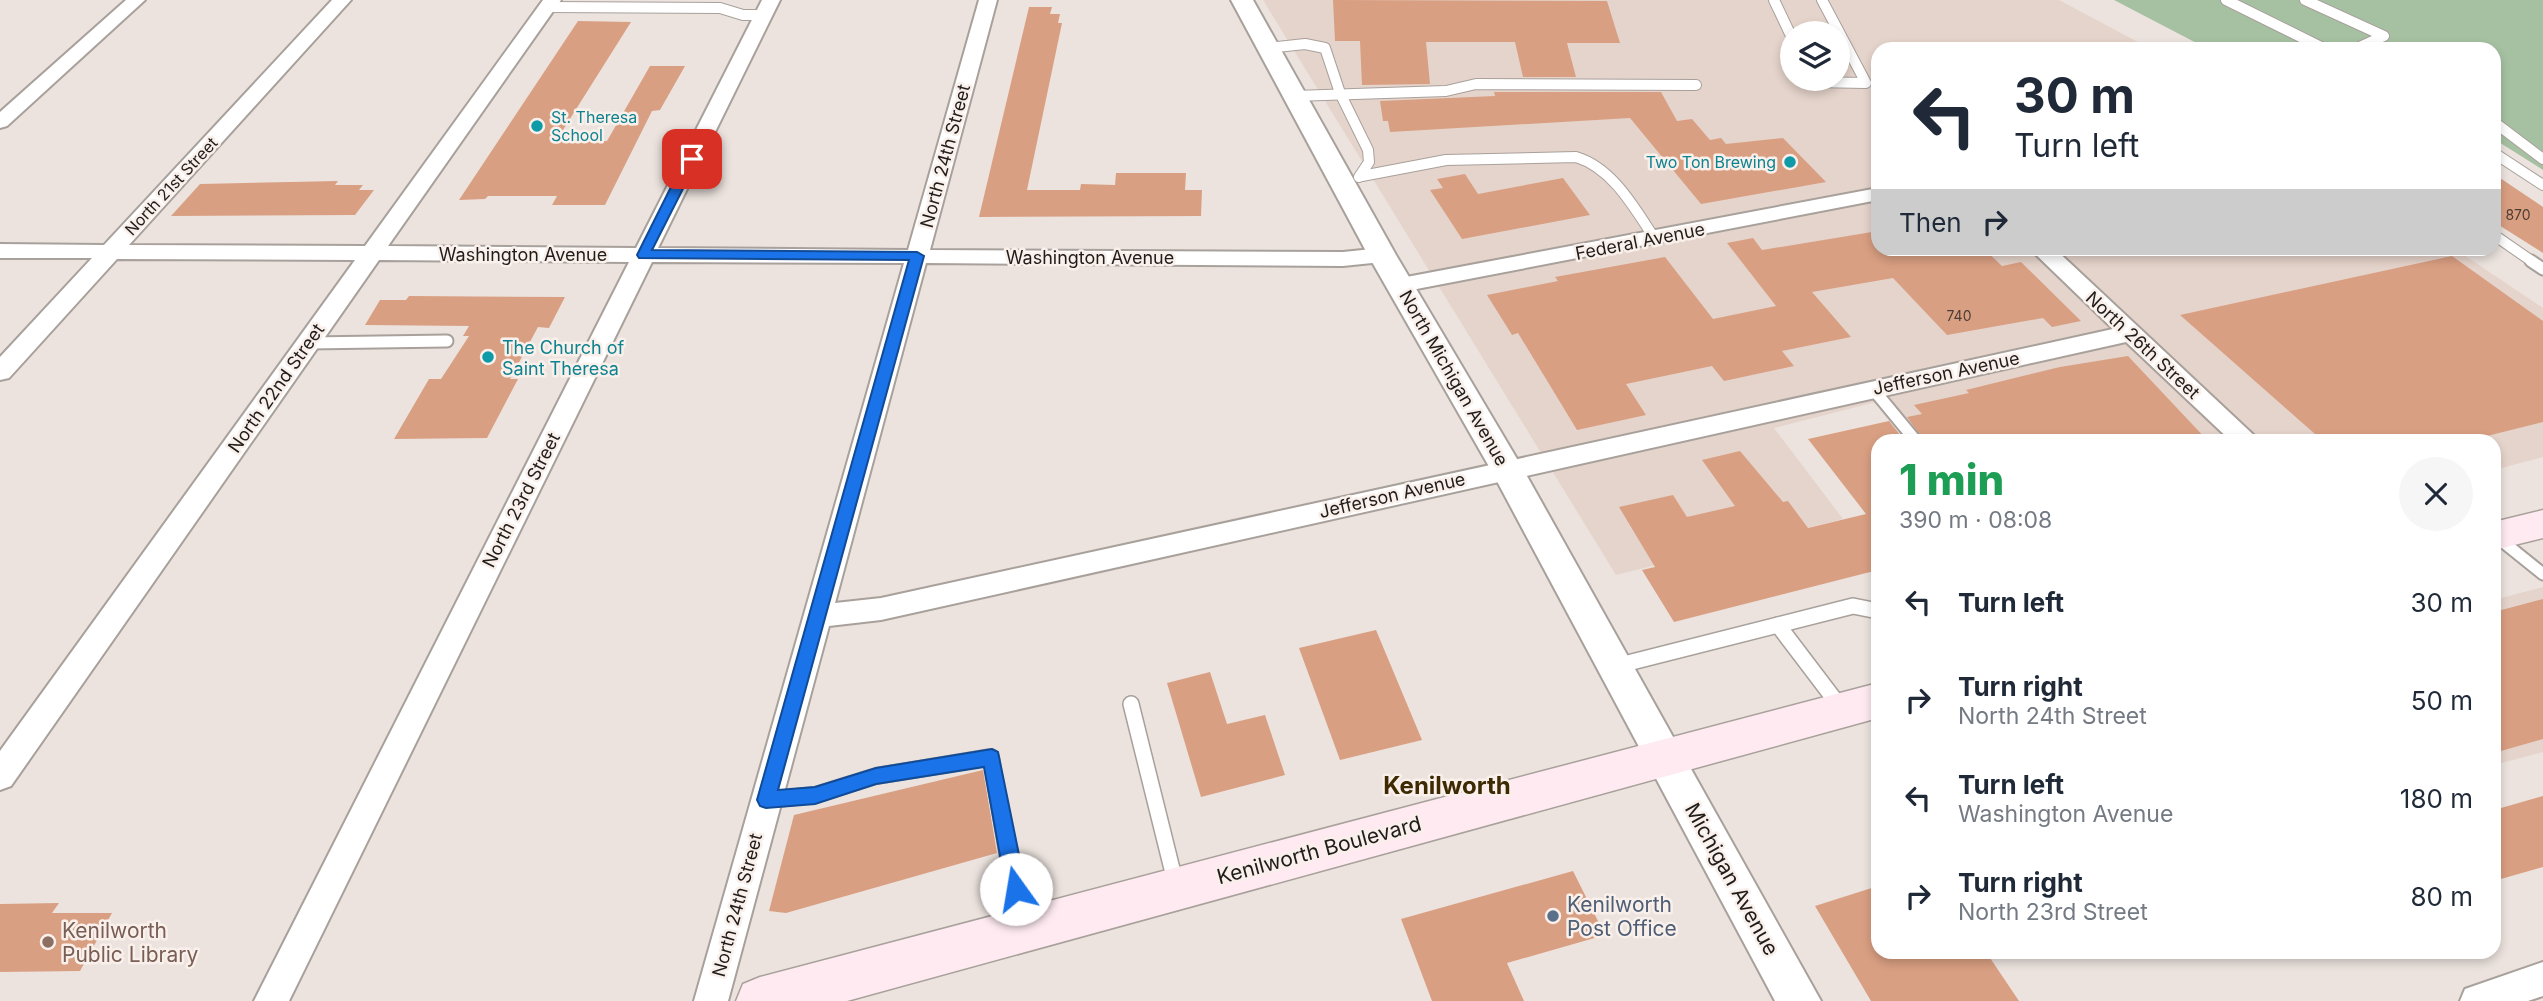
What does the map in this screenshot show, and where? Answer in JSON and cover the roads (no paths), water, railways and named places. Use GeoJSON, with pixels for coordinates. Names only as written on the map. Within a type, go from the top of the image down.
{"type":"FeatureCollection","features":[{"type":"Feature","properties":{"kind":"main road"},"geometry":{"type":"LineString","coordinates":[[2501,534],[2543,524]]}},
{"type":"Feature","properties":{"kind":"main road","name":"Kenilworth Boulevard"},"geometry":{"type":"LineString","coordinates":[[760,1001],[1860,705]]}},
{"type":"Feature","properties":{"kind":"street"},"geometry":{"type":"LineString","coordinates":[[0,122],[136,0]]}},
{"type":"Feature","properties":{"kind":"street","name":"North 21st Street"},"geometry":{"type":"LineString","coordinates":[[0,372],[342,0]]}},
{"type":"Feature","properties":{"kind":"street","name":"North 24th Street"},"geometry":{"type":"LineString","coordinates":[[711,1001],[988,0]]}},
{"type":"Feature","properties":{"kind":"street","name":"North Michigan Avenue"},"geometry":{"type":"LineString","coordinates":[[1242,0],[1294,96],[1353,180],[1382,255],[1507,469],[1665,757]]}},
{"type":"Feature","properties":{"kind":"street","name":"North 22nd Street"},"geometry":{"type":"LineString","coordinates":[[0,776],[550,3]]}},
{"type":"Feature","properties":{"kind":"street","name":"North 23rd Street"},"geometry":{"type":"LineString","coordinates":[[271,1001],[767,7]]}},
{"type":"Feature","properties":{"kind":"street","name":"Federal Avenue"},"geometry":{"type":"LineString","coordinates":[[1401,285],[1655,239],[1871,195]]}},
{"type":"Feature","properties":{"kind":"street","name":"Washington Avenue"},"geometry":{"type":"LineString","coordinates":[[0,251],[1343,259],[1382,255]]}},
{"type":"Feature","properties":{"kind":"street","name":"North 26th Street"},"geometry":{"type":"LineString","coordinates":[[2048,256],[2239,434]]}},
{"type":"Feature","properties":{"kind":"street","name":"Jefferson Avenue"},"geometry":{"type":"LineString","coordinates":[[817,616],[881,609],[2131,333]]}},
{"type":"Feature","properties":{"kind":"street","name":"Michigan Avenue"},"geometry":{"type":"LineString","coordinates":[[1665,757],[1799,1001]]}},
{"type":"Feature","properties":{"kind":"street"},"geometry":{"type":"LineString","coordinates":[[2477,1001],[2543,979]]}},
{"type":"Feature","properties":{"kind":"lane"},"geometry":{"type":"LineString","coordinates":[[1774,0],[1784,21]]}},
{"type":"Feature","properties":{"kind":"lane"},"geometry":{"type":"LineString","coordinates":[[1822,0],[1833,21]]}},
{"type":"Feature","properties":{"kind":"lane"},"geometry":{"type":"LineString","coordinates":[[2226,0],[2311,42]]}},
{"type":"Feature","properties":{"kind":"lane"},"geometry":{"type":"LineString","coordinates":[[2305,0],[2385,36],[2372,42]]}},
{"type":"Feature","properties":{"kind":"lane"},"geometry":{"type":"LineString","coordinates":[[550,3],[720,8],[743,15],[767,7]]}},
{"type":"Feature","properties":{"kind":"lane"},"geometry":{"type":"LineString","coordinates":[[1268,48],[1305,44],[1325,48],[1340,93],[1368,150],[1368,162],[1353,180]]}},
{"type":"Feature","properties":{"kind":"lane"},"geometry":{"type":"LineString","coordinates":[[1850,53],[1866,83],[1850,83]]}},
{"type":"Feature","properties":{"kind":"lane"},"geometry":{"type":"LineString","coordinates":[[1294,96],[1446,90],[1476,84],[1696,85]]}},
{"type":"Feature","properties":{"kind":"lane"},"geometry":{"type":"LineString","coordinates":[[2501,127],[2543,159]]}},
{"type":"Feature","properties":{"kind":"lane"},"geometry":{"type":"LineString","coordinates":[[1353,180],[1398,166],[1458,157],[1562,155],[1588,161],[1616,186],[1655,239]]}},
{"type":"Feature","properties":{"kind":"lane"},"geometry":{"type":"LineString","coordinates":[[2501,158],[2543,185]]}},
{"type":"Feature","properties":{"kind":"lane"},"geometry":{"type":"LineString","coordinates":[[2501,240],[2543,269]]}},
{"type":"Feature","properties":{"kind":"lane"},"geometry":{"type":"LineString","coordinates":[[309,342],[447,341]]}},
{"type":"Feature","properties":{"kind":"lane"},"geometry":{"type":"LineString","coordinates":[[1872,389],[1910,434]]}},
{"type":"Feature","properties":{"kind":"lane"},"geometry":{"type":"LineString","coordinates":[[2501,541],[2543,574]]}},
{"type":"Feature","properties":{"kind":"lane"},"geometry":{"type":"LineString","coordinates":[[1615,666],[1853,606],[1871,610]]}},
{"type":"Feature","properties":{"kind":"lane"},"geometry":{"type":"LineString","coordinates":[[1778,625],[1860,705]]}},
{"type":"Feature","properties":{"kind":"lane"},"geometry":{"type":"LineString","coordinates":[[1131,704],[1177,889]]}},
{"type":"Feature","properties":{"kind":"lane"},"geometry":{"type":"LineString","coordinates":[[766,800],[815,795],[876,776],[992,757],[1020,931]]}},
{"type":"Feature","properties":{"kind":"place","name":"St. Theresa School"},"geometry":{"type":"Point","coordinates":[537,126]}},
{"type":"Feature","properties":{"kind":"place","name":"Two Ton Brewing"},"geometry":{"type":"Point","coordinates":[1790,162]}},
{"type":"Feature","properties":{"kind":"place","name":"The Church of Saint Theresa"},"geometry":{"type":"Point","coordinates":[488,357]}},
{"type":"Feature","properties":{"kind":"place","name":"Kenilworth Post Office"},"geometry":{"type":"Point","coordinates":[1553,916]}},
{"type":"Feature","properties":{"kind":"place","name":"Kenilworth Public Library"},"geometry":{"type":"Point","coordinates":[48,942]}},
{"type":"Feature","properties":{"kind":"district","name":"Kenilworth"},"geometry":{"type":"Point","coordinates":[1447,785]}}]}
